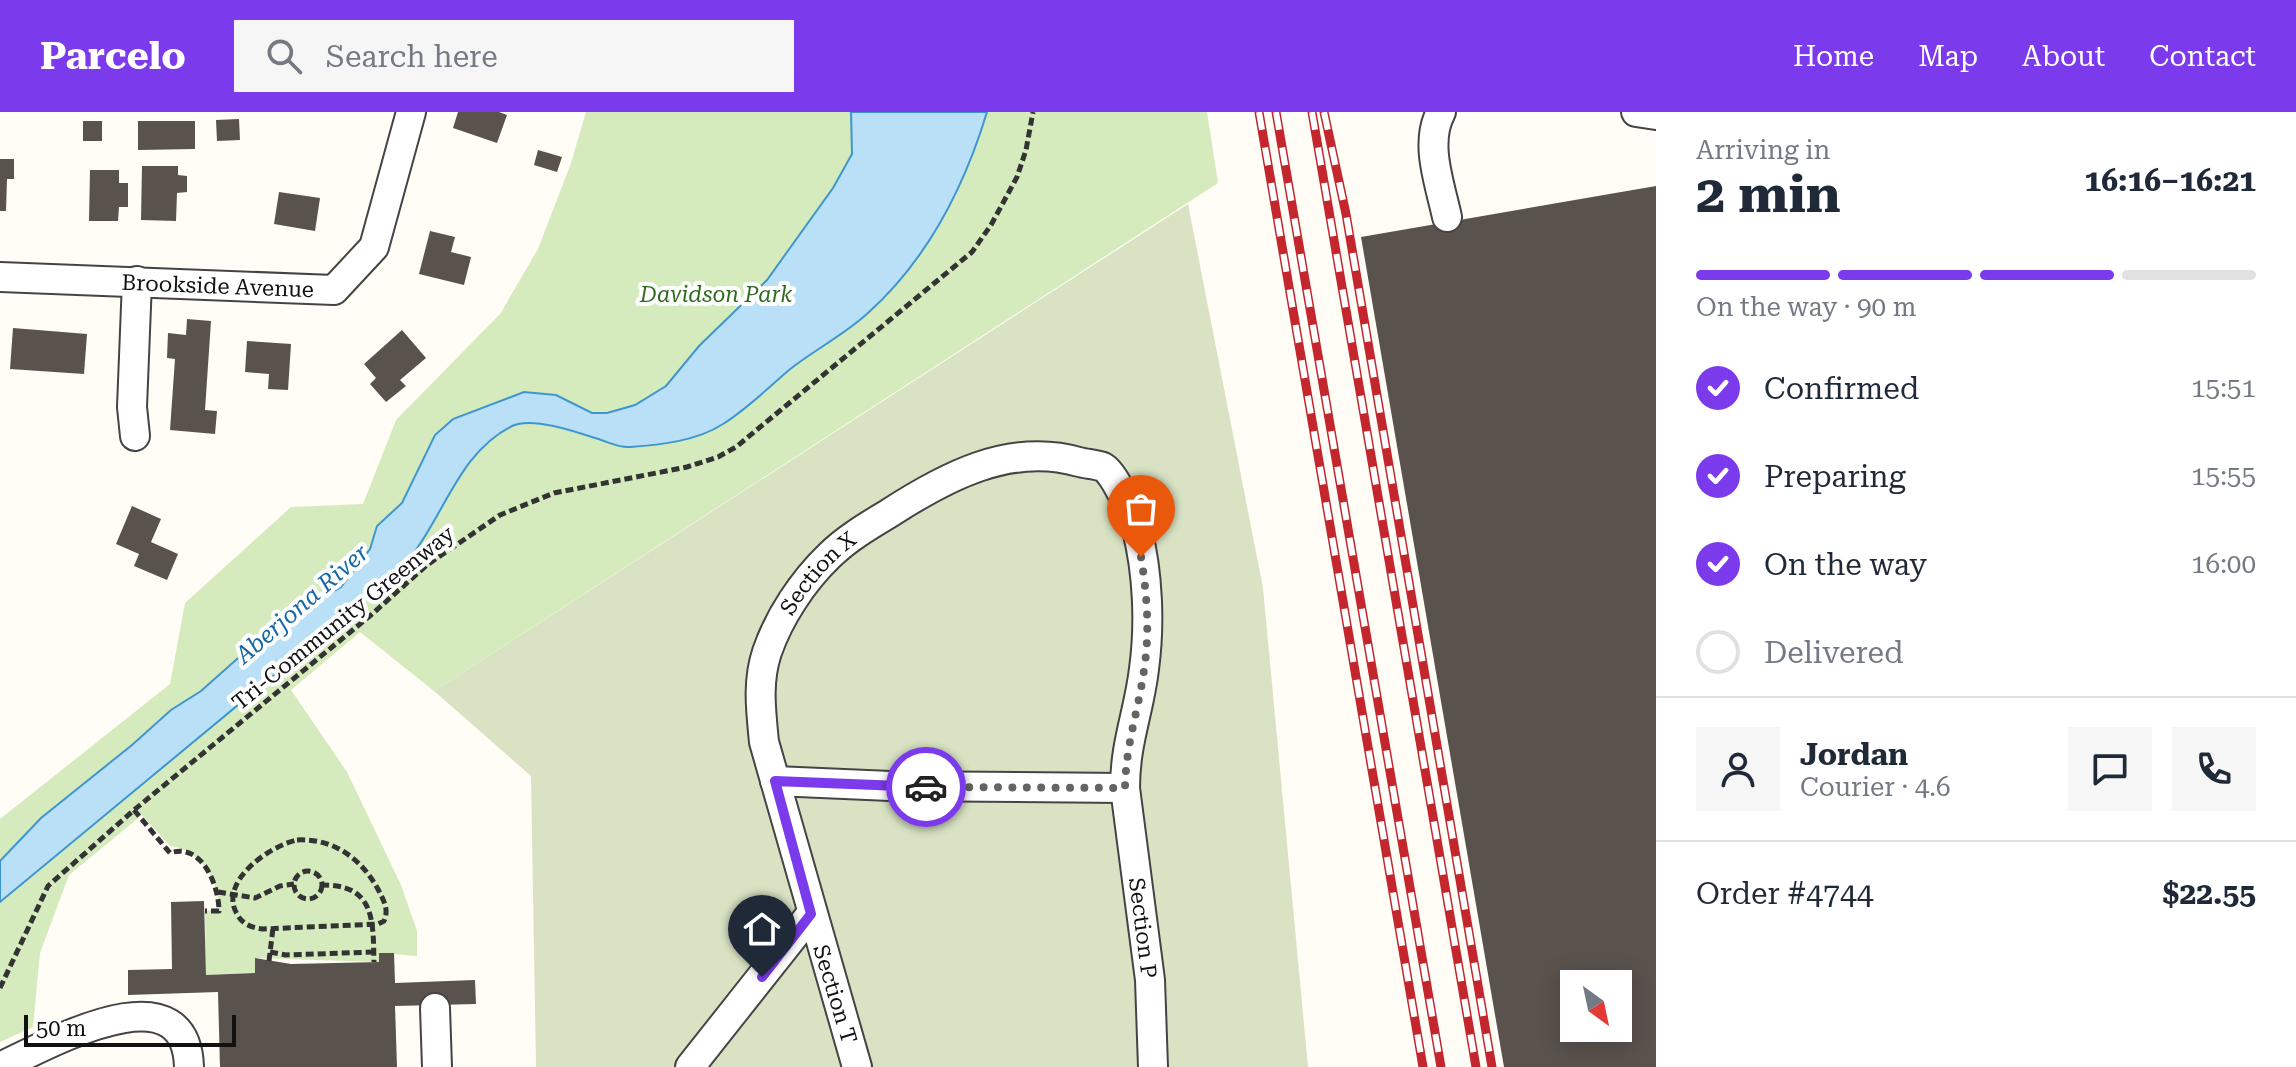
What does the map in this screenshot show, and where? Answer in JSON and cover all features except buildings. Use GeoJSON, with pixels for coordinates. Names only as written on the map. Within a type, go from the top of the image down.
{"type":"FeatureCollection","features":[{"type":"Feature","properties":{"kind":"street","name":"Brookside Avenue"},"geometry":{"type":"LineString","coordinates":[[0,277],[334,290],[374,247],[411,112]]}},
{"type":"Feature","properties":{"kind":"street"},"geometry":{"type":"LineString","coordinates":[[1441,112],[1435,124],[1433,140],[1447,217]]}},
{"type":"Feature","properties":{"kind":"street"},"geometry":{"type":"LineString","coordinates":[[1636,112],[1656,115]]}},
{"type":"Feature","properties":{"kind":"street"},"geometry":{"type":"LineString","coordinates":[[135,436],[132,407],[137,281]]}},
{"type":"Feature","properties":{"kind":"street","name":"Section X"},"geometry":{"type":"LineString","coordinates":[[775,781],[764,742],[759,694],[767,652],[805,581],[830,554],[916,495],[976,467],[1017,457],[1047,455],[1104,468]]}},
{"type":"Feature","properties":{"kind":"street","name":"Section P"},"geometry":{"type":"LineString","coordinates":[[1104,468],[1115,481],[1137,530],[1145,584],[1147,633],[1144,669],[1125,756],[1125,788],[1150,980],[1153,1067]]}},
{"type":"Feature","properties":{"kind":"street"},"geometry":{"type":"LineString","coordinates":[[775,781],[890,786],[1125,788]]}},
{"type":"Feature","properties":{"kind":"street","name":"Section T"},"geometry":{"type":"LineString","coordinates":[[775,781],[857,1067]]}},
{"type":"Feature","properties":{"kind":"street"},"geometry":{"type":"LineString","coordinates":[[690,1067],[811,914]]}},
{"type":"Feature","properties":{"kind":"street"},"geometry":{"type":"LineString","coordinates":[[435,1008],[437,1067]]}},
{"type":"Feature","properties":{"kind":"street"},"geometry":{"type":"LineString","coordinates":[[0,1067],[92,1026],[138,1015],[158,1018],[176,1029],[184,1040],[189,1067]]}},
{"type":"Feature","properties":{"kind":"path","name":"Tri-Community Greenway"},"geometry":{"type":"LineString","coordinates":[[0,988],[48,886],[134,810],[371,615],[427,565],[500,515],[554,493],[687,467],[718,457],[736,447],[972,252],[991,225],[1017,177],[1033,112]]}},
{"type":"Feature","properties":{"kind":"path"},"geometry":{"type":"LineString","coordinates":[[134,810],[170,853],[182,850],[198,859],[212,876],[218,892],[219,911],[205,911]]}},
{"type":"Feature","properties":{"kind":"path"},"geometry":{"type":"LineString","coordinates":[[297,840],[319,841],[348,854],[370,875],[387,911],[382,923],[373,925],[258,929],[244,923],[235,911],[232,895],[245,873],[274,848],[297,840]]}},
{"type":"Feature","properties":{"kind":"path"},"geometry":{"type":"LineString","coordinates":[[308,871],[317,875],[321,885],[315,896],[305,898],[296,892],[294,884],[296,877],[308,871]]}},
{"type":"Feature","properties":{"kind":"path"},"geometry":{"type":"LineString","coordinates":[[218,892],[255,898],[280,886],[294,884]]}},
{"type":"Feature","properties":{"kind":"path"},"geometry":{"type":"LineString","coordinates":[[321,885],[345,887],[356,893],[368,907],[373,925],[374,962]]}},
{"type":"Feature","properties":{"kind":"path"},"geometry":{"type":"LineString","coordinates":[[269,961],[273,928]]}},
{"type":"Feature","properties":{"kind":"path"},"geometry":{"type":"LineString","coordinates":[[270,952],[286,955],[374,952]]}},
{"type":"Feature","properties":{"kind":"green space","name":"Davidson Park"},"geometry":{"type":"Polygon","coordinates":[[[586,112],[1207,112],[1218,183],[434,691],[360,632],[291,690],[347,772],[401,885],[417,931],[417,956],[380,953],[379,962],[255,958],[255,973],[206,975],[205,911],[219,910],[212,878],[199,860],[170,846],[142,815],[69,875],[40,953],[33,1027],[0,1042],[0,819],[170,684],[185,603],[291,507],[363,504],[396,420],[500,314],[538,249],[571,163],[586,112]]]}},
{"type":"Feature","properties":{"kind":"green space"},"geometry":{"type":"Polygon","coordinates":[[[1188,204],[1263,588],[1308,1067],[536,1067],[531,776],[434,691],[1188,204]]]}},
{"type":"Feature","properties":{"kind":"water"},"geometry":{"type":"Polygon","coordinates":[[[851,112],[987,112],[967,168],[941,221],[909,270],[868,313],[789,370],[732,418],[713,430],[690,438],[626,447],[581,433],[532,423],[512,426],[494,437],[467,466],[413,554],[383,585],[0,902],[0,861],[41,818],[237,659],[266,641],[303,610],[341,587],[370,549],[377,526],[402,503],[435,435],[453,419],[524,392],[556,395],[592,413],[607,413],[635,405],[666,386],[699,346],[767,280],[833,188],[852,154],[851,112]]]}},
{"type":"Feature","properties":{"kind":"railway"},"geometry":{"type":"LineString","coordinates":[[1259,112],[1423,1067]]}},
{"type":"Feature","properties":{"kind":"railway"},"geometry":{"type":"LineString","coordinates":[[1276,112],[1441,1067]]}},
{"type":"Feature","properties":{"kind":"railway"},"geometry":{"type":"LineString","coordinates":[[1312,112],[1476,1067]]}},
{"type":"Feature","properties":{"kind":"railway"},"geometry":{"type":"LineString","coordinates":[[1324,112],[1346,214],[1492,1067]]}},
{"type":"Feature","properties":{"kind":"way so far"},"geometry":{"type":"LineString","coordinates":[[926,787],[1125,788],[1125,756],[1146,651],[1145,584],[1141,557]]}},
{"type":"Feature","properties":{"kind":"route"},"geometry":{"type":"LineString","coordinates":[[762,977],[811,914],[775,781],[926,787]]}},
{"type":"Feature","properties":{"kind":"water label","name":"Aberjona River"},"geometry":{"type":"Point","coordinates":[302,604]}}]}
